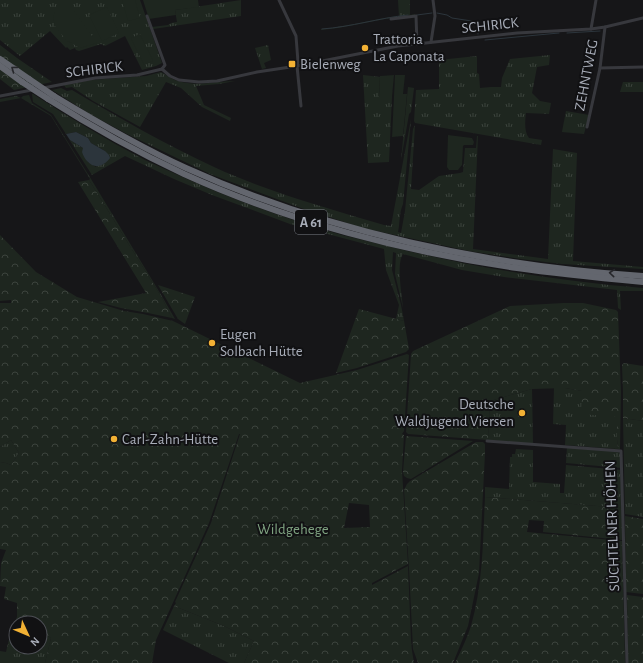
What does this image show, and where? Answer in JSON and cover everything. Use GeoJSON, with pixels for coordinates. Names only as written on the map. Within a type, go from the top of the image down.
{"type":"FeatureCollection","features":[{"type":"Feature","properties":{"kind":"highway","name":"A 61"},"geometry":{"type":"LineString","coordinates":[[0,58],[51,98],[92,126],[124,144],[184,174],[270,208],[348,233],[439,255],[518,268],[643,282]]}},
{"type":"Feature","properties":{"kind":"highway","name":"A 61"},"geometry":{"type":"LineString","coordinates":[[0,66],[22,82],[127,139],[187,168],[272,203],[349,227],[413,243],[489,258],[574,270],[643,276]]}},
{"type":"Feature","properties":{"kind":"street"},"geometry":{"type":"LineString","coordinates":[[279,0],[296,36],[301,106]]}},
{"type":"Feature","properties":{"kind":"street"},"geometry":{"type":"LineString","coordinates":[[431,42],[435,16],[432,0]]}},
{"type":"Feature","properties":{"kind":"street"},"geometry":{"type":"LineString","coordinates":[[591,29],[596,0]]}},
{"type":"Feature","properties":{"kind":"street"},"geometry":{"type":"LineString","coordinates":[[147,16],[165,65],[162,69]]}},
{"type":"Feature","properties":{"kind":"street"},"geometry":{"type":"LineString","coordinates":[[391,19],[416,16],[417,44]]}},
{"type":"Feature","properties":{"kind":"street","name":"SCHIRICK"},"geometry":{"type":"LineString","coordinates":[[0,96],[82,80],[107,76],[137,75],[162,69],[170,76],[179,80],[208,82],[217,81],[398,46],[517,33],[591,29],[643,18]]}},
{"type":"Feature","properties":{"kind":"street","name":"ZEHNTWEG"},"geometry":{"type":"LineString","coordinates":[[587,127],[600,68],[606,26]]}},
{"type":"Feature","properties":{"kind":"street"},"geometry":{"type":"LineString","coordinates":[[600,68],[643,67]]}},
{"type":"Feature","properties":{"kind":"street","name":"SÜCHTELNER HÖHEN"},"geometry":{"type":"LineString","coordinates":[[487,441],[621,451],[627,663]]}},
{"type":"Feature","properties":{"kind":"green space"},"geometry":{"type":"Polygon","coordinates":[[[0,0],[140,0],[162,63],[142,70],[125,36],[105,46],[101,44],[79,51],[75,48],[70,50],[67,47],[66,48],[50,31],[20,56],[0,40],[0,0]]]}},
{"type":"Feature","properties":{"kind":"green space"},"geometry":{"type":"Polygon","coordinates":[[[122,0],[135,0],[140,18],[128,21],[122,0]]]}},
{"type":"Feature","properties":{"kind":"green space"},"geometry":{"type":"Polygon","coordinates":[[[143,0],[198,0],[199,7],[175,10],[176,15],[149,19],[143,0]]]}},
{"type":"Feature","properties":{"kind":"green space"},"geometry":{"type":"Polygon","coordinates":[[[241,0],[241,16],[153,29],[152,27],[177,22],[175,10],[241,0]]]}},
{"type":"Feature","properties":{"kind":"green space"},"geometry":{"type":"Polygon","coordinates":[[[398,0],[410,0],[410,15],[415,15],[321,30],[399,16],[398,0]]]}},
{"type":"Feature","properties":{"kind":"green space"},"geometry":{"type":"Polygon","coordinates":[[[107,7],[119,33],[102,41],[89,15],[107,7]]]}},
{"type":"Feature","properties":{"kind":"green space"},"geometry":{"type":"Polygon","coordinates":[[[61,8],[70,8],[74,11],[97,43],[80,48],[66,40],[55,26],[53,17],[55,12],[61,8]]]}},
{"type":"Feature","properties":{"kind":"green space"},"geometry":{"type":"Polygon","coordinates":[[[140,34],[153,61],[144,65],[131,38],[140,34]]]}},
{"type":"Feature","properties":{"kind":"green space"},"geometry":{"type":"Polygon","coordinates":[[[0,45],[52,82],[14,90],[0,79],[0,45]]]}},
{"type":"Feature","properties":{"kind":"green space"},"geometry":{"type":"Polygon","coordinates":[[[268,45],[271,60],[264,63],[266,68],[262,69],[255,48],[268,45]]]}},
{"type":"Feature","properties":{"kind":"green space"},"geometry":{"type":"Polygon","coordinates":[[[550,55],[549,65],[537,67],[532,93],[540,101],[551,103],[549,114],[526,113],[525,126],[527,136],[529,138],[542,140],[541,145],[415,123],[414,121],[416,90],[439,89],[439,60],[477,56],[477,73],[479,74],[480,88],[501,87],[502,78],[510,59],[550,55]]]}},
{"type":"Feature","properties":{"kind":"green space"},"geometry":{"type":"Polygon","coordinates":[[[161,72],[178,81],[192,84],[235,81],[196,86],[204,105],[231,118],[230,121],[202,107],[181,88],[166,82],[140,127],[93,101],[72,87],[66,88],[64,85],[91,80],[146,76],[161,72]]]}},
{"type":"Feature","properties":{"kind":"green space"},"geometry":{"type":"Polygon","coordinates":[[[363,75],[380,77],[379,97],[392,97],[389,162],[368,163],[363,75]]]}},
{"type":"Feature","properties":{"kind":"green space"},"geometry":{"type":"Polygon","coordinates":[[[394,75],[392,97],[379,97],[380,76],[394,75]]]}},
{"type":"Feature","properties":{"kind":"green space"},"geometry":{"type":"Polygon","coordinates":[[[395,75],[405,75],[403,94],[407,94],[403,136],[392,137],[395,75]]]}},
{"type":"Feature","properties":{"kind":"green space"},"geometry":{"type":"Polygon","coordinates":[[[623,82],[643,82],[643,92],[620,92],[623,82]]]}},
{"type":"Feature","properties":{"kind":"green space"},"geometry":{"type":"Polygon","coordinates":[[[408,87],[414,88],[411,112],[409,114],[401,160],[408,87]]]}},
{"type":"Feature","properties":{"kind":"green space"},"geometry":{"type":"Polygon","coordinates":[[[61,88],[67,91],[72,90],[160,140],[234,176],[298,199],[391,226],[411,119],[403,204],[398,232],[401,233],[405,211],[413,129],[415,125],[411,189],[419,190],[439,176],[463,172],[465,148],[476,148],[478,136],[473,249],[548,259],[553,149],[577,153],[573,261],[643,267],[643,269],[562,264],[521,259],[469,251],[363,228],[301,208],[210,174],[127,134],[90,114],[52,90],[61,88]]]}},
{"type":"Feature","properties":{"kind":"green space"},"geometry":{"type":"Polygon","coordinates":[[[32,94],[145,160],[218,192],[321,229],[419,254],[482,267],[546,277],[643,288],[643,291],[620,291],[621,310],[618,308],[617,290],[504,277],[462,270],[403,254],[400,272],[403,308],[395,274],[396,253],[393,252],[392,270],[404,321],[396,319],[399,305],[386,270],[384,249],[290,224],[212,195],[125,156],[92,175],[67,136],[70,140],[83,148],[88,162],[96,167],[105,151],[91,143],[88,138],[76,132],[66,134],[53,114],[33,102],[32,94]]]}},
{"type":"Feature","properties":{"kind":"green space"},"geometry":{"type":"Polygon","coordinates":[[[29,95],[32,103],[51,115],[175,319],[172,318],[162,298],[51,116],[21,98],[29,95]]]}},
{"type":"Feature","properties":{"kind":"green space"},"geometry":{"type":"Polygon","coordinates":[[[16,96],[21,98],[0,102],[0,99],[16,96]]]}},
{"type":"Feature","properties":{"kind":"green space"},"geometry":{"type":"Polygon","coordinates":[[[566,111],[589,115],[584,134],[562,132],[566,111]]]}},
{"type":"Feature","properties":{"kind":"green space"},"geometry":{"type":"Polygon","coordinates":[[[448,135],[472,138],[474,142],[473,145],[463,146],[462,165],[458,170],[449,170],[447,167],[448,135]]]}},
{"type":"Feature","properties":{"kind":"green space"},"geometry":{"type":"Polygon","coordinates":[[[89,180],[162,298],[172,318],[98,302],[146,293],[78,182],[89,180]]]}},
{"type":"Feature","properties":{"kind":"green space","name":"Wildgehege"},"geometry":{"type":"Polygon","coordinates":[[[0,235],[36,272],[77,297],[124,311],[173,321],[300,383],[357,370],[407,354],[409,355],[404,431],[402,434],[404,435],[402,471],[408,564],[372,583],[372,585],[408,566],[411,640],[414,663],[244,663],[254,641],[224,626],[174,606],[211,523],[239,434],[209,523],[156,640],[152,663],[45,663],[51,638],[48,636],[48,615],[17,615],[17,603],[4,599],[6,587],[0,586],[1,563],[6,550],[0,549],[0,462],[11,465],[19,453],[11,440],[0,447],[0,303],[11,303],[11,300],[0,301],[0,235]],[[349,503],[344,528],[370,527],[369,505],[349,503]]]}},
{"type":"Feature","properties":{"kind":"green space"},"geometry":{"type":"Polygon","coordinates":[[[158,285],[195,297],[185,324],[178,319],[158,285]]]}},
{"type":"Feature","properties":{"kind":"green space"},"geometry":{"type":"Polygon","coordinates":[[[583,303],[616,310],[618,312],[621,392],[620,449],[618,449],[617,439],[617,417],[581,414],[582,391],[565,388],[532,389],[490,401],[488,440],[408,434],[406,432],[411,354],[413,351],[510,306],[583,303]]]}},
{"type":"Feature","properties":{"kind":"green space"},"geometry":{"type":"Polygon","coordinates":[[[359,309],[404,321],[409,349],[406,352],[357,368],[336,373],[359,309]]]}},
{"type":"Feature","properties":{"kind":"green space"},"geometry":{"type":"Polygon","coordinates":[[[624,363],[643,366],[643,421],[623,418],[622,365],[624,363]]]}},
{"type":"Feature","properties":{"kind":"green space"},"geometry":{"type":"Polygon","coordinates":[[[554,388],[582,391],[617,417],[618,449],[565,445],[566,425],[553,424],[554,388]]]}},
{"type":"Feature","properties":{"kind":"green space"},"geometry":{"type":"Polygon","coordinates":[[[532,389],[533,444],[488,440],[490,401],[532,389]]]}},
{"type":"Feature","properties":{"kind":"green space"},"geometry":{"type":"Polygon","coordinates":[[[623,418],[643,421],[643,517],[625,514],[623,418]]]}},
{"type":"Feature","properties":{"kind":"green space"},"geometry":{"type":"Polygon","coordinates":[[[406,436],[473,441],[411,479],[404,476],[403,472],[406,436]]]}},
{"type":"Feature","properties":{"kind":"green space"},"geometry":{"type":"Polygon","coordinates":[[[11,440],[19,453],[11,465],[0,462],[0,447],[11,440]]]}},
{"type":"Feature","properties":{"kind":"green space"},"geometry":{"type":"Polygon","coordinates":[[[476,442],[483,442],[485,444],[485,453],[479,573],[468,626],[453,663],[418,663],[413,649],[404,490],[410,481],[476,442]]]}},
{"type":"Feature","properties":{"kind":"green space"},"geometry":{"type":"Polygon","coordinates":[[[567,447],[618,451],[620,453],[621,468],[566,463],[567,447]]]}},
{"type":"Feature","properties":{"kind":"green space"},"geometry":{"type":"Polygon","coordinates":[[[516,449],[533,450],[533,482],[560,484],[560,493],[564,493],[566,465],[621,470],[622,508],[485,497],[485,487],[509,489],[510,457],[512,457],[512,454],[515,454],[516,449]]]}},
{"type":"Feature","properties":{"kind":"green space"},"geometry":{"type":"Polygon","coordinates":[[[485,497],[622,508],[622,540],[543,532],[544,521],[529,520],[527,532],[622,541],[625,663],[455,663],[471,626],[478,594],[482,562],[485,497]]]}},
{"type":"Feature","properties":{"kind":"green space"},"geometry":{"type":"Polygon","coordinates":[[[625,516],[643,519],[643,594],[626,592],[625,516]]]}},
{"type":"Feature","properties":{"kind":"green space"},"geometry":{"type":"Polygon","coordinates":[[[627,595],[643,597],[643,663],[628,663],[627,595]]]}},
{"type":"Feature","properties":{"kind":"green space"},"geometry":{"type":"Polygon","coordinates":[[[174,606],[224,626],[254,641],[244,663],[229,663],[163,630],[174,606]]]}},
{"type":"Feature","properties":{"kind":"green space"},"geometry":{"type":"Polygon","coordinates":[[[48,636],[51,638],[48,650],[48,636]]]}},
{"type":"Feature","properties":{"kind":"green space"},"geometry":{"type":"Polygon","coordinates":[[[8,644],[8,655],[47,655],[45,663],[0,663],[0,651],[6,652],[8,644]]]}},
{"type":"Feature","properties":{"kind":"shaded area"},"geometry":{"type":"Polygon","coordinates":[[[76,132],[88,138],[91,143],[105,151],[110,158],[99,166],[90,164],[82,152],[83,148],[70,140],[66,134],[76,132]]]}},
{"type":"Feature","properties":{"kind":"waterway"},"geometry":{"type":"LineString","coordinates":[[417,15],[432,13]]}},
{"type":"Feature","properties":{"kind":"waterway"},"geometry":{"type":"LineString","coordinates":[[437,13],[447,15],[452,18],[478,22],[478,34]]}},
{"type":"Feature","properties":{"kind":"waterway"},"geometry":{"type":"LineString","coordinates":[[322,29],[408,15]]}},
{"type":"Feature","properties":{"kind":"waterway"},"geometry":{"type":"LineString","coordinates":[[567,33],[600,31]]}},
{"type":"Feature","properties":{"kind":"waterway"},"geometry":{"type":"LineString","coordinates":[[485,40],[559,33]]}},
{"type":"Feature","properties":{"kind":"place","name":"Trattoria La Caponata"},"geometry":{"type":"Point","coordinates":[365,48]}},
{"type":"Feature","properties":{"kind":"place","name":"Bielenweg"},"geometry":{"type":"Point","coordinates":[292,64]}},
{"type":"Feature","properties":{"kind":"place","name":"Eugen Solbach Hütte"},"geometry":{"type":"Point","coordinates":[212,343]}},
{"type":"Feature","properties":{"kind":"place","name":"Deutsche Waldjugend Viersen"},"geometry":{"type":"Point","coordinates":[522,413]}},
{"type":"Feature","properties":{"kind":"place","name":"Carl-Zahn-Hütte"},"geometry":{"type":"Point","coordinates":[114,439]}}]}
